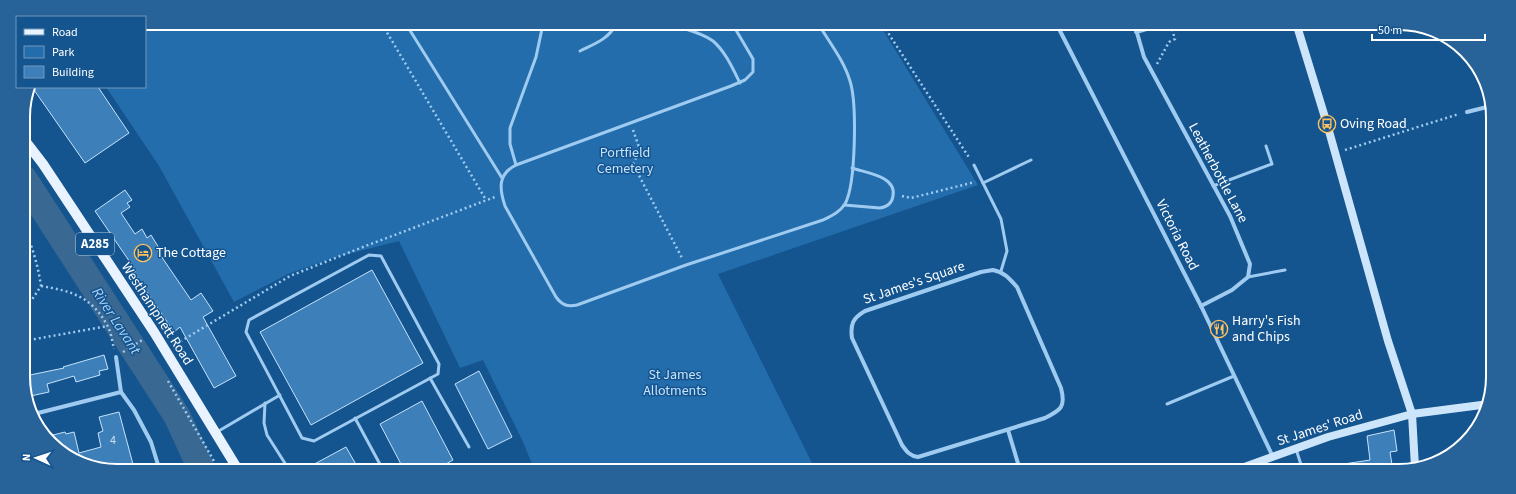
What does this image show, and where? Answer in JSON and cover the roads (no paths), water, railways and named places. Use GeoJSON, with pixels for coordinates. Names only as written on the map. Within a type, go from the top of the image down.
{"type":"FeatureCollection","features":[{"type":"Feature","properties":{"kind":"main road"},"geometry":{"type":"LineString","coordinates":[[1298,30],[1336,153],[1388,341],[1412,414],[1415,462]]}},
{"type":"Feature","properties":{"kind":"main road","name":"Westhampnett Road"},"geometry":{"type":"LineString","coordinates":[[30,148],[51,177],[165,350],[235,464]]}},
{"type":"Feature","properties":{"kind":"main road","name":"St James' Road"},"geometry":{"type":"LineString","coordinates":[[1253,464],[1328,437],[1412,414],[1481,405]]}},
{"type":"Feature","properties":{"kind":"street","name":"Victoria Road"},"geometry":{"type":"LineString","coordinates":[[1060,30],[1201,306],[1273,457]]}},
{"type":"Feature","properties":{"kind":"street"},"geometry":{"type":"LineString","coordinates":[[1136,32],[1143,30]]}},
{"type":"Feature","properties":{"kind":"street","name":"Leatherbottle Lane"},"geometry":{"type":"LineString","coordinates":[[1136,32],[1144,57],[1152,74],[1230,216],[1250,264],[1248,276]]}},
{"type":"Feature","properties":{"kind":"street"},"geometry":{"type":"LineString","coordinates":[[1467,112],[1485,107]]}},
{"type":"Feature","properties":{"kind":"street","name":"St James's Square"},"geometry":{"type":"LineString","coordinates":[[993,270],[1001,271],[1009,277],[1017,287],[1061,388],[1064,398],[1062,406],[1057,412],[1045,418],[918,457],[913,456],[907,453],[902,445],[852,338],[851,329],[853,320],[865,311],[981,272],[993,270]]}},
{"type":"Feature","properties":{"kind":"street"},"geometry":{"type":"LineString","coordinates":[[1201,306],[1232,290],[1248,276]]}},
{"type":"Feature","properties":{"kind":"street"},"geometry":{"type":"LineString","coordinates":[[116,357],[121,392],[134,410],[151,442],[158,464]]}},
{"type":"Feature","properties":{"kind":"street"},"geometry":{"type":"LineString","coordinates":[[38,413],[121,392]]}},
{"type":"Feature","properties":{"kind":"street"},"geometry":{"type":"LineString","coordinates":[[1008,430],[1018,464]]}},
{"type":"Feature","properties":{"kind":"lane"},"geometry":{"type":"LineString","coordinates":[[410,30],[502,178]]}},
{"type":"Feature","properties":{"kind":"lane"},"geometry":{"type":"LineString","coordinates":[[516,165],[510,144],[510,128],[536,57],[542,30]]}},
{"type":"Feature","properties":{"kind":"lane"},"geometry":{"type":"LineString","coordinates":[[580,51],[601,41],[613,30]]}},
{"type":"Feature","properties":{"kind":"lane"},"geometry":{"type":"LineString","coordinates":[[687,30],[713,41],[726,57],[740,83]]}},
{"type":"Feature","properties":{"kind":"lane"},"geometry":{"type":"LineString","coordinates":[[737,30],[754,58],[753,72],[740,83],[516,165],[506,172],[502,178],[501,194],[505,206],[556,297],[564,305],[577,305],[686,265],[823,220],[839,211],[844,205],[850,186],[852,168],[854,123],[852,92],[850,82],[842,63],[822,30]]}},
{"type":"Feature","properties":{"kind":"lane"},"geometry":{"type":"LineString","coordinates":[[1213,186],[1272,164],[1266,146]]}},
{"type":"Feature","properties":{"kind":"lane"},"geometry":{"type":"LineString","coordinates":[[982,182],[1030,160]]}},
{"type":"Feature","properties":{"kind":"lane"},"geometry":{"type":"LineString","coordinates":[[974,165],[1001,219],[1006,236],[1007,251],[1001,271]]}},
{"type":"Feature","properties":{"kind":"lane"},"geometry":{"type":"LineString","coordinates":[[844,205],[880,208],[884,207],[890,202],[894,194],[892,186],[885,179],[852,168]]}},
{"type":"Feature","properties":{"kind":"lane"},"geometry":{"type":"LineString","coordinates":[[369,255],[382,256],[439,364],[438,374],[314,442],[302,438],[280,396],[246,332],[249,320],[369,255]]}},
{"type":"Feature","properties":{"kind":"lane"},"geometry":{"type":"LineString","coordinates":[[1248,276],[1285,270]]}},
{"type":"Feature","properties":{"kind":"lane"},"geometry":{"type":"LineString","coordinates":[[1167,404],[1234,376]]}},
{"type":"Feature","properties":{"kind":"lane"},"geometry":{"type":"LineString","coordinates":[[430,378],[469,447]]}},
{"type":"Feature","properties":{"kind":"lane"},"geometry":{"type":"LineString","coordinates":[[216,433],[280,396]]}},
{"type":"Feature","properties":{"kind":"lane"},"geometry":{"type":"LineString","coordinates":[[265,404],[264,423],[268,435],[286,464]]}},
{"type":"Feature","properties":{"kind":"lane"},"geometry":{"type":"LineString","coordinates":[[356,418],[380,464]]}},
{"type":"Feature","properties":{"kind":"lane"},"geometry":{"type":"LineString","coordinates":[[1296,449],[1301,464]]}},
{"type":"Feature","properties":{"kind":"waterway","name":"River Lavant"},"geometry":{"type":"LineString","coordinates":[[30,188],[177,416],[199,464]]}},
{"type":"Feature","properties":{"kind":"place","name":"Oving Road"},"geometry":{"type":"Point","coordinates":[1327,124]}},
{"type":"Feature","properties":{"kind":"place","name":"The Cottage"},"geometry":{"type":"Point","coordinates":[143,253]}},
{"type":"Feature","properties":{"kind":"place","name":"Harry's Fish and Chips"},"geometry":{"type":"Point","coordinates":[1219,329]}},
{"type":"Feature","properties":{"kind":"park label","name":"Portfield Cemetery"},"geometry":{"type":"Point","coordinates":[625,162]}},
{"type":"Feature","properties":{"kind":"park label","name":"St James Allotments"},"geometry":{"type":"Point","coordinates":[675,384]}}]}
